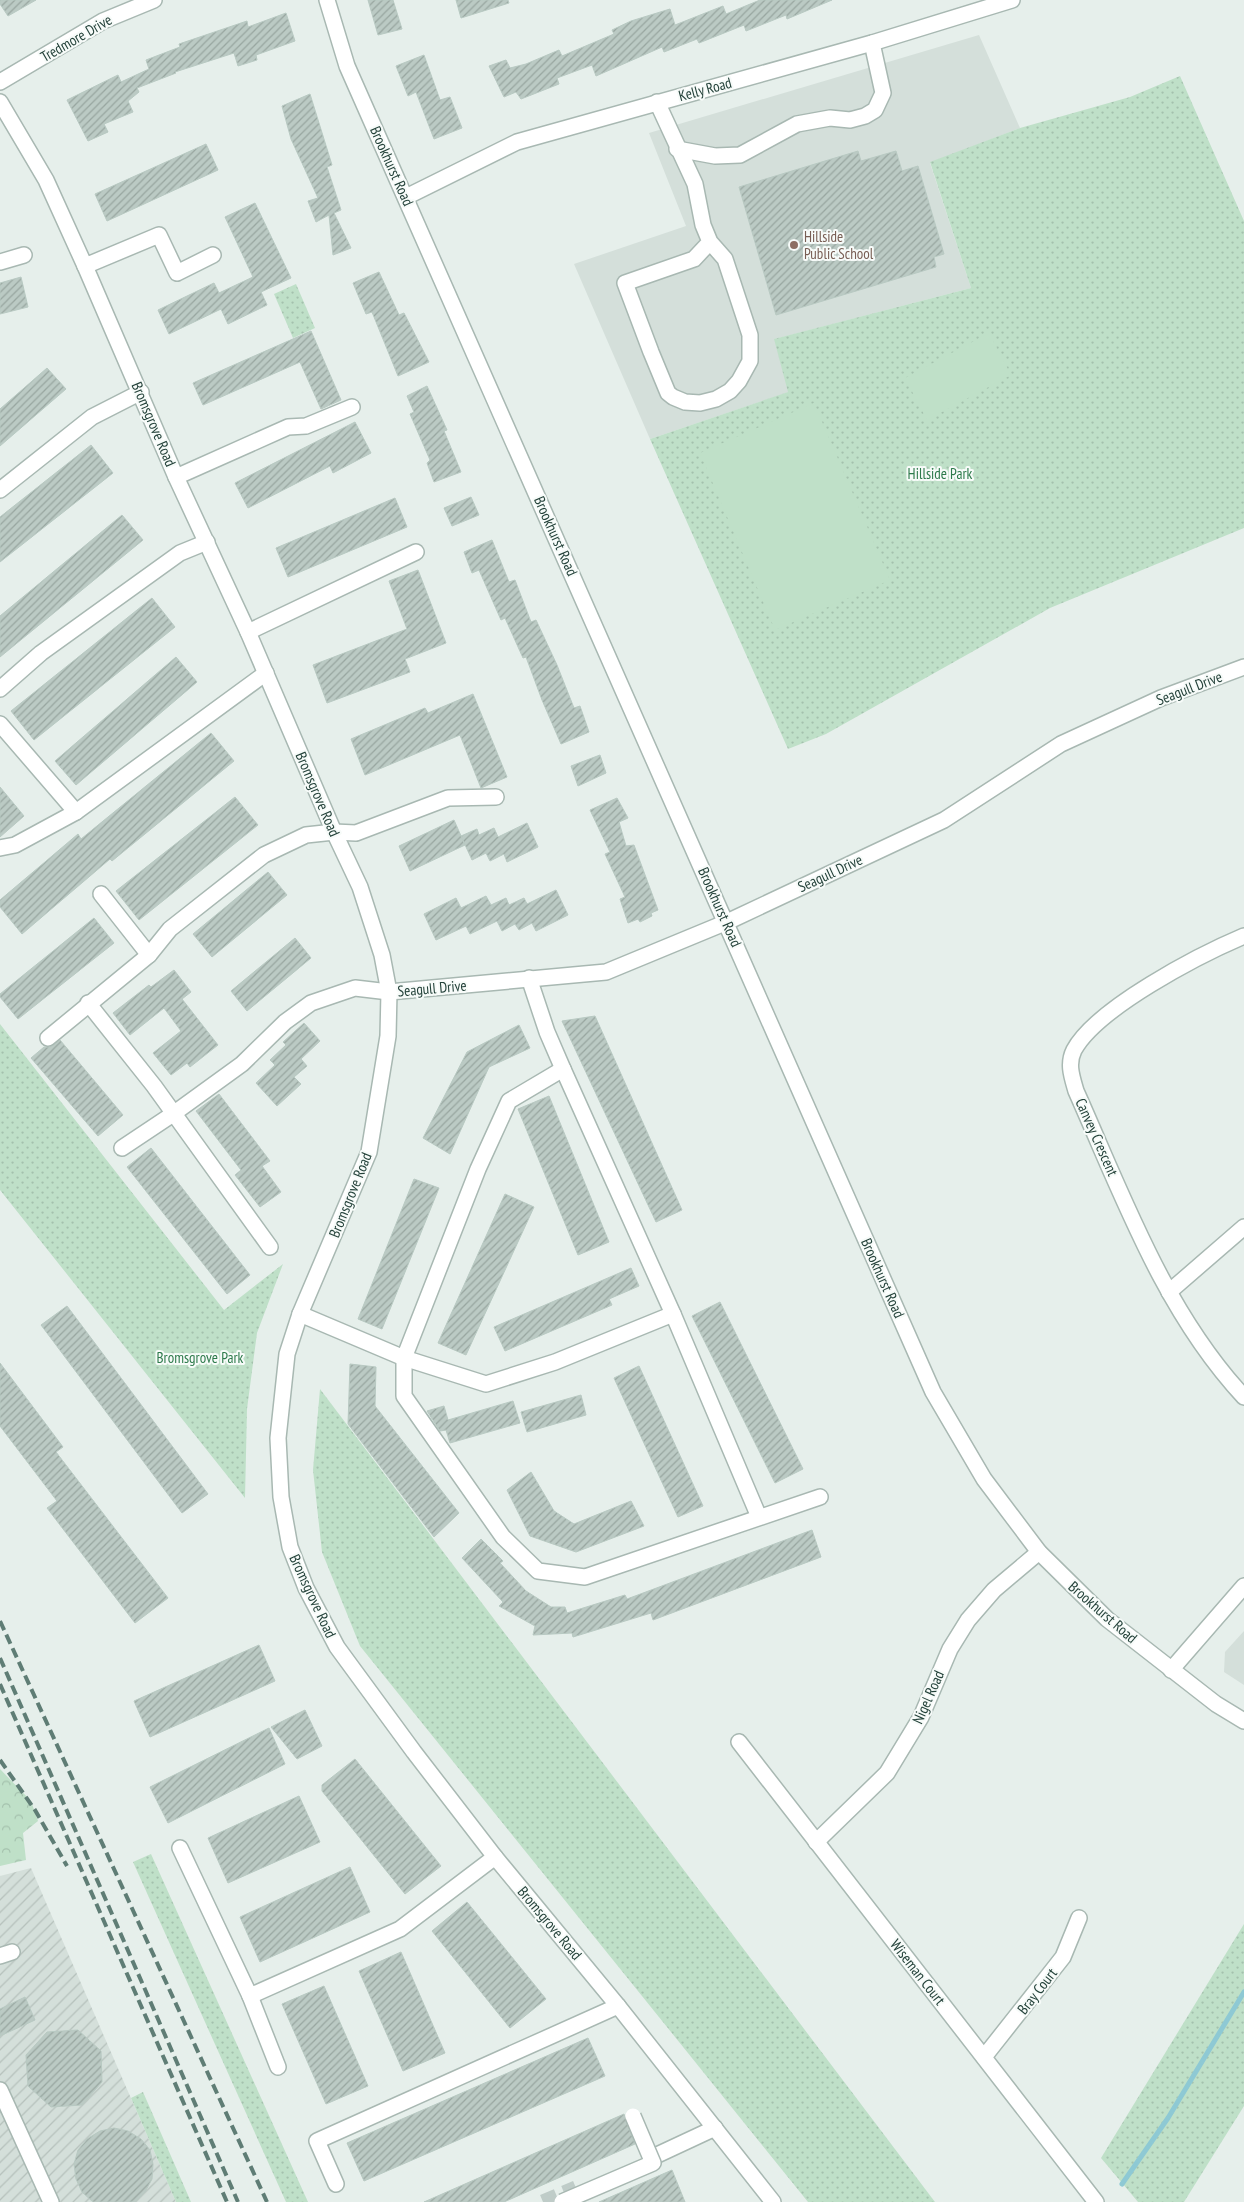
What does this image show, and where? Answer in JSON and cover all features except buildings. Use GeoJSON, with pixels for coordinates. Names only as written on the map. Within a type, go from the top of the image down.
{"type":"FeatureCollection","features":[{"type":"Feature","properties":{"kind":"street","name":"Tredmore Drive"},"geometry":{"type":"LineString","coordinates":[[0,82],[103,21],[154,0]]}},
{"type":"Feature","properties":{"kind":"street","name":"Brookhurst Road"},"geometry":{"type":"LineString","coordinates":[[327,0],[347,66],[727,922],[933,1392],[984,1479],[1039,1552],[1107,1619],[1216,1704],[1244,1721]]}},
{"type":"Feature","properties":{"kind":"street","name":"Kelly Road"},"geometry":{"type":"LineString","coordinates":[[406,197],[517,142],[872,43],[1012,0]]}},
{"type":"Feature","properties":{"kind":"street"},"geometry":{"type":"LineString","coordinates":[[677,149],[715,156],[740,155],[797,124],[830,118],[850,120],[865,116],[875,110],[883,94],[872,43]]}},
{"type":"Feature","properties":{"kind":"street","name":"Bromsgrove Road"},"geometry":{"type":"LineString","coordinates":[[0,102],[46,180],[85,266],[141,392],[176,477],[248,632],[334,832],[360,887],[382,955],[389,992],[388,1036],[369,1152],[300,1314],[287,1354],[278,1438],[281,1497],[290,1547],[306,1588],[337,1647],[495,1857],[618,2006],[773,2202]]}},
{"type":"Feature","properties":{"kind":"street"},"geometry":{"type":"LineString","coordinates":[[657,102],[677,149],[695,184],[703,225],[710,242],[725,259],[750,335],[751,356],[739,381],[730,390],[708,401],[700,403],[685,402],[673,398],[668,393],[625,283],[694,260],[710,242]]}},
{"type":"Feature","properties":{"kind":"street"},"geometry":{"type":"LineString","coordinates":[[85,266],[159,235],[177,273],[214,255]]}},
{"type":"Feature","properties":{"kind":"street"},"geometry":{"type":"LineString","coordinates":[[0,262],[24,255]]}},
{"type":"Feature","properties":{"kind":"street"},"geometry":{"type":"LineString","coordinates":[[0,490],[92,418],[141,392]]}},
{"type":"Feature","properties":{"kind":"street"},"geometry":{"type":"LineString","coordinates":[[176,477],[288,427],[306,426],[352,407]]}},
{"type":"Feature","properties":{"kind":"street"},"geometry":{"type":"LineString","coordinates":[[0,689],[41,653],[180,553],[207,542]]}},
{"type":"Feature","properties":{"kind":"street"},"geometry":{"type":"LineString","coordinates":[[248,632],[416,552]]}},
{"type":"Feature","properties":{"kind":"street","name":"Seagull Drive"},"geometry":{"type":"LineString","coordinates":[[122,1148],[174,1114],[242,1064],[286,1022],[311,1003],[355,988],[389,992],[606,972],[727,922],[944,820],[1030,763],[1089,730],[1161,698],[1244,666]]}},
{"type":"Feature","properties":{"kind":"street"},"geometry":{"type":"LineString","coordinates":[[0,848],[15,845],[76,812],[266,673]]}},
{"type":"Feature","properties":{"kind":"street"},"geometry":{"type":"LineString","coordinates":[[0,724],[76,812]]}},
{"type":"Feature","properties":{"kind":"street"},"geometry":{"type":"LineString","coordinates":[[48,1038],[88,1003],[150,955],[170,929],[264,854],[306,835],[334,832],[356,833],[448,798],[496,797]]}},
{"type":"Feature","properties":{"kind":"street"},"geometry":{"type":"LineString","coordinates":[[101,894],[150,955]]}},
{"type":"Feature","properties":{"kind":"street","name":"Canvey Crescent"},"geometry":{"type":"LineString","coordinates":[[1244,936],[1176,970],[1101,1018],[1074,1051],[1070,1069],[1076,1091],[1169,1292],[1210,1356],[1244,1397]]}},
{"type":"Feature","properties":{"kind":"street"},"geometry":{"type":"LineString","coordinates":[[529,978],[547,1032],[673,1314],[759,1517]]}},
{"type":"Feature","properties":{"kind":"street"},"geometry":{"type":"LineString","coordinates":[[88,1003],[132,1056],[270,1248]]}},
{"type":"Feature","properties":{"kind":"street"},"geometry":{"type":"LineString","coordinates":[[563,1069],[510,1101],[478,1168],[404,1358],[404,1396],[503,1537],[538,1571],[585,1577],[820,1497]]}},
{"type":"Feature","properties":{"kind":"street"},"geometry":{"type":"LineString","coordinates":[[1169,1292],[1244,1227]]}},
{"type":"Feature","properties":{"kind":"street"},"geometry":{"type":"LineString","coordinates":[[300,1314],[404,1358],[486,1384],[555,1362],[673,1314]]}},
{"type":"Feature","properties":{"kind":"street","name":"Nigel Road"},"geometry":{"type":"LineString","coordinates":[[816,1842],[887,1773],[921,1717],[950,1649],[968,1620],[994,1590],[1039,1552]]}},
{"type":"Feature","properties":{"kind":"street"},"geometry":{"type":"LineString","coordinates":[[1171,1670],[1244,1586]]}},
{"type":"Feature","properties":{"kind":"street","name":"Wiseman Court"},"geometry":{"type":"LineString","coordinates":[[739,1742],[1096,2202]]}},
{"type":"Feature","properties":{"kind":"street"},"geometry":{"type":"LineString","coordinates":[[180,1848],[250,1996],[278,2068]]}},
{"type":"Feature","properties":{"kind":"street"},"geometry":{"type":"LineString","coordinates":[[250,1996],[400,1929],[495,1857]]}},
{"type":"Feature","properties":{"kind":"street","name":"Bray Court"},"geometry":{"type":"LineString","coordinates":[[984,2057],[1063,1957],[1079,1918]]}},
{"type":"Feature","properties":{"kind":"street"},"geometry":{"type":"LineString","coordinates":[[336,2184],[317,2141],[618,2006]]}},
{"type":"Feature","properties":{"kind":"street"},"geometry":{"type":"LineString","coordinates":[[0,2090],[51,2202]]}},
{"type":"Feature","properties":{"kind":"street"},"geometry":{"type":"LineString","coordinates":[[562,2202],[653,2163],[634,2116]]}},
{"type":"Feature","properties":{"kind":"street"},"geometry":{"type":"LineString","coordinates":[[655,2156],[716,2128]]}},
{"type":"Feature","properties":{"kind":"shaded area","name":"Hillside Public School"},"geometry":{"type":"Polygon","coordinates":[[[979,35],[1020,128],[930,163],[971,288],[775,339],[789,392],[650,439],[574,264],[686,226],[649,133],[979,35]]]}},
{"type":"Feature","properties":{"kind":"shaded area"},"geometry":{"type":"Polygon","coordinates":[[[1244,1631],[1244,1685],[1224,1672],[1225,1652],[1244,1631]]]}},
{"type":"Feature","properties":{"kind":"shaded area"},"geometry":{"type":"Polygon","coordinates":[[[31,1868],[176,2202],[0,2202],[0,1876],[31,1868]]]}},
{"type":"Feature","properties":{"kind":"green space","name":"Hillside Park"},"geometry":{"type":"Polygon","coordinates":[[[1180,76],[1244,221],[1244,528],[1050,608],[826,734],[788,749],[650,439],[788,392],[774,339],[971,288],[930,162],[1020,128],[1130,97],[1180,76]]]}},
{"type":"Feature","properties":{"kind":"green space"},"geometry":{"type":"Polygon","coordinates":[[[296,284],[315,328],[293,338],[274,294],[296,284]]]}},
{"type":"Feature","properties":{"kind":"green space"},"geometry":{"type":"Polygon","coordinates":[[[989,333],[1011,375],[927,420],[905,378],[989,333]]]}},
{"type":"Feature","properties":{"kind":"green space"},"geometry":{"type":"Polygon","coordinates":[[[814,403],[890,580],[775,630],[700,453],[814,403]]]}},
{"type":"Feature","properties":{"kind":"green space","name":"Bromsgrove Park"},"geometry":{"type":"Polygon","coordinates":[[[0,1024],[224,1310],[283,1264],[257,1333],[247,1409],[245,1498],[0,1190],[0,1024]]]}},
{"type":"Feature","properties":{"kind":"green space"},"geometry":{"type":"Polygon","coordinates":[[[320,1389],[935,2202],[808,2202],[360,1646],[322,1552],[313,1470],[320,1389]]]}},
{"type":"Feature","properties":{"kind":"green space"},"geometry":{"type":"Polygon","coordinates":[[[0,1769],[31,1801],[38,1821],[23,1833],[26,1860],[0,1866],[0,1769]]]}},
{"type":"Feature","properties":{"kind":"green space"},"geometry":{"type":"Polygon","coordinates":[[[151,1854],[308,2202],[286,2202],[133,1862],[151,1854]]]}},
{"type":"Feature","properties":{"kind":"green space"},"geometry":{"type":"Polygon","coordinates":[[[1244,1924],[1244,2106],[1184,2202],[1138,2202],[1101,2158],[1244,1924]]]}},
{"type":"Feature","properties":{"kind":"green space"},"geometry":{"type":"Polygon","coordinates":[[[143,2092],[191,2202],[176,2202],[131,2098],[143,2092]]]}},
{"type":"Feature","properties":{"kind":"waterway"},"geometry":{"type":"LineString","coordinates":[[1122,2184],[1168,2118],[1244,1992]]}},
{"type":"Feature","properties":{"kind":"tunnel"},"geometry":{"type":"LineString","coordinates":[[543,2202],[576,2188]]}},
{"type":"Feature","properties":{"kind":"railway"},"geometry":{"type":"LineString","coordinates":[[0,1621],[267,2202]]}},
{"type":"Feature","properties":{"kind":"railway"},"geometry":{"type":"LineString","coordinates":[[0,1658],[238,2202]]}},
{"type":"Feature","properties":{"kind":"railway"},"geometry":{"type":"LineString","coordinates":[[0,1684],[227,2202]]}},
{"type":"Feature","properties":{"kind":"railway"},"geometry":{"type":"LineString","coordinates":[[0,1760],[35,1810],[67,1866]]}},
{"type":"Feature","properties":{"kind":"place","name":"Hillside Public School"},"geometry":{"type":"Point","coordinates":[794,245]}}]}
